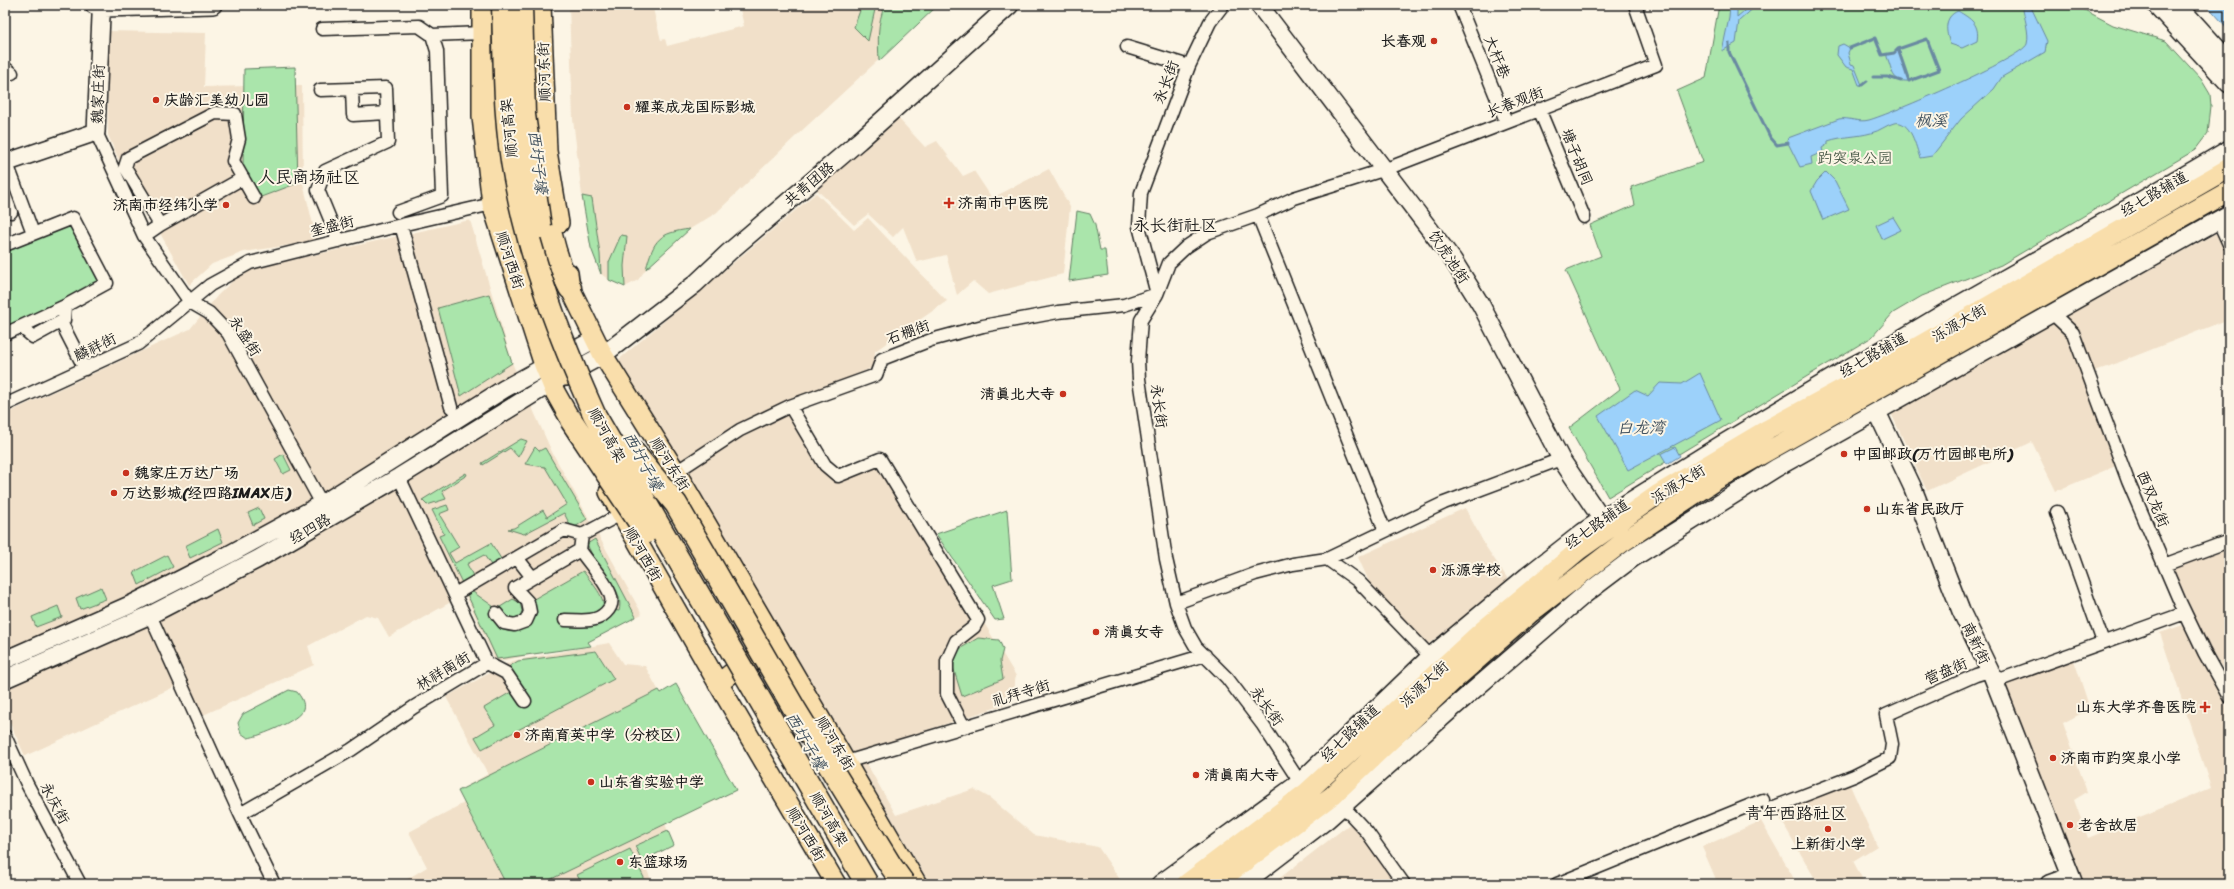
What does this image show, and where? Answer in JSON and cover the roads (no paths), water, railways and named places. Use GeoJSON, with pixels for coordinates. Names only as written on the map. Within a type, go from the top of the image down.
{"type":"FeatureCollection","features":[{"type":"Feature","properties":{"kind":"highway"},"geometry":{"type":"LineString","coordinates":[[493,5],[495,109],[505,185],[516,231],[538,307]]}},
{"type":"Feature","properties":{"kind":"highway","name":"顺河高架"},"geometry":{"type":"LineString","coordinates":[[503,5],[506,115],[515,178],[551,311],[570,360],[594,414],[868,884]]}},
{"type":"Feature","properties":{"kind":"highway","name":"顺河高架"},"geometry":{"type":"LineString","coordinates":[[521,5],[524,115],[538,220],[565,308],[583,355],[604,400],[629,447],[810,763],[883,884]]}},
{"type":"Feature","properties":{"kind":"highway"},"geometry":{"type":"LineString","coordinates":[[529,5],[534,115],[548,226],[559,266],[570,288]]}},
{"type":"Feature","properties":{"kind":"highway"},"geometry":{"type":"LineString","coordinates":[[571,420],[639,520],[854,884]]}},
{"type":"Feature","properties":{"kind":"highway"},"geometry":{"type":"LineString","coordinates":[[629,447],[676,504],[794,708],[891,866],[904,884]]}},
{"type":"Feature","properties":{"kind":"main road","name":"顺河西街"},"geometry":{"type":"LineString","coordinates":[[482,5],[482,117],[492,204],[538,307],[569,352]]}},
{"type":"Feature","properties":{"kind":"main road","name":"顺河东街"},"geometry":{"type":"LineString","coordinates":[[541,5],[547,151],[570,288],[569,352],[597,359],[676,472],[917,884]]}},
{"type":"Feature","properties":{"kind":"main road","name":"泺源大街"},"geometry":{"type":"LineString","coordinates":[[1186,884],[1303,787],[1483,630],[1579,550],[1605,524],[1768,429],[1882,367],[2229,168]]}},
{"type":"Feature","properties":{"kind":"main road","name":"泺源大街"},"geometry":{"type":"LineString","coordinates":[[1215,884],[1338,800],[1454,680],[1529,614],[1623,542],[1713,482],[2229,191]]}},
{"type":"Feature","properties":{"kind":"main road","name":"顺河西街"},"geometry":{"type":"LineString","coordinates":[[492,204],[569,352],[562,377],[571,420],[621,514],[716,681],[836,884]]}},
{"type":"Feature","properties":{"kind":"main road"},"geometry":{"type":"LineString","coordinates":[[716,681],[778,646]]}},
{"type":"Feature","properties":{"kind":"street"},"geometry":{"type":"LineString","coordinates":[[99,6],[213,5]]}},
{"type":"Feature","properties":{"kind":"street","name":"共青团路"},"geometry":{"type":"LineString","coordinates":[[597,359],[695,284],[729,252],[859,141],[1010,5]]}},
{"type":"Feature","properties":{"kind":"street","name":"永长街"},"geometry":{"type":"LineString","coordinates":[[1224,5],[1210,22],[1189,66],[1141,193],[1138,226],[1157,294],[1141,320],[1138,361],[1144,421],[1151,452],[1166,559],[1176,603],[1185,628],[1196,647],[1227,678],[1262,724],[1303,787]]}},
{"type":"Feature","properties":{"kind":"street","name":"饮虎池街"},"geometry":{"type":"LineString","coordinates":[[1258,5],[1386,169],[1453,260],[1481,305],[1561,459],[1605,524]]}},
{"type":"Feature","properties":{"kind":"street","name":"大杆巷"},"geometry":{"type":"LineString","coordinates":[[1459,5],[1506,122]]}},
{"type":"Feature","properties":{"kind":"street","name":"长春观街"},"geometry":{"type":"LineString","coordinates":[[1157,294],[1169,263],[1186,247],[1207,233],[1258,215],[1294,198],[1386,169],[1656,66],[1635,5]]}},
{"type":"Feature","properties":{"kind":"street"},"geometry":{"type":"LineString","coordinates":[[2156,5],[2229,84]]}},
{"type":"Feature","properties":{"kind":"street"},"geometry":{"type":"LineString","coordinates":[[2178,5],[2229,61]]}},
{"type":"Feature","properties":{"kind":"street","name":"魏家庄街"},"geometry":{"type":"LineString","coordinates":[[6,161],[96,132],[101,16],[99,6]]}},
{"type":"Feature","properties":{"kind":"street"},"geometry":{"type":"LineString","coordinates":[[322,29],[419,26],[432,35],[482,33]]}},
{"type":"Feature","properties":{"kind":"street"},"geometry":{"type":"LineString","coordinates":[[398,212],[442,196],[437,51],[432,35]]}},
{"type":"Feature","properties":{"kind":"street"},"geometry":{"type":"LineString","coordinates":[[1127,47],[1189,66]]}},
{"type":"Feature","properties":{"kind":"street"},"geometry":{"type":"LineString","coordinates":[[320,90],[352,89],[387,82],[388,142],[325,171],[318,190],[339,241]]}},
{"type":"Feature","properties":{"kind":"street"},"geometry":{"type":"LineString","coordinates":[[352,89],[353,115],[387,113]]}},
{"type":"Feature","properties":{"kind":"street","name":"塘子胡同"},"geometry":{"type":"LineString","coordinates":[[1540,109],[1584,217]]}},
{"type":"Feature","properties":{"kind":"street"},"geometry":{"type":"LineString","coordinates":[[160,225],[125,167],[128,158],[215,113],[235,114],[239,139],[233,161],[254,198]]}},
{"type":"Feature","properties":{"kind":"street","name":"永盛街"},"geometry":{"type":"LineString","coordinates":[[96,132],[144,236],[190,302],[209,313],[228,333],[322,504]]}},
{"type":"Feature","properties":{"kind":"street","name":"经七路辅道"},"geometry":{"type":"LineString","coordinates":[[1160,884],[1303,787],[1430,656],[1527,576],[1605,524],[1846,370],[1874,356],[1924,324],[2229,150]]}},
{"type":"Feature","properties":{"kind":"street"},"geometry":{"type":"LineString","coordinates":[[6,161],[33,233]]}},
{"type":"Feature","properties":{"kind":"street"},"geometry":{"type":"LineString","coordinates":[[144,236],[160,225],[243,178]]}},
{"type":"Feature","properties":{"kind":"street"},"geometry":{"type":"LineString","coordinates":[[5,196],[11,212]]}},
{"type":"Feature","properties":{"kind":"street","name":"奎盛街"},"geometry":{"type":"LineString","coordinates":[[190,302],[210,285],[250,264],[401,225],[492,204]]}},
{"type":"Feature","properties":{"kind":"street"},"geometry":{"type":"LineString","coordinates":[[1258,215],[1385,531]]}},
{"type":"Feature","properties":{"kind":"street"},"geometry":{"type":"LineString","coordinates":[[1243,884],[1338,800],[1465,697],[1584,595],[1672,532],[1763,476],[2223,217],[2229,244]]}},
{"type":"Feature","properties":{"kind":"street"},"geometry":{"type":"LineString","coordinates":[[5,245],[73,218],[107,283],[65,306],[5,334]]}},
{"type":"Feature","properties":{"kind":"street"},"geometry":{"type":"LineString","coordinates":[[401,225],[450,407]]}},
{"type":"Feature","properties":{"kind":"street","name":"石棚街"},"geometry":{"type":"LineString","coordinates":[[676,472],[740,430],[790,406],[876,376],[882,359],[931,340],[983,326],[1058,312],[1124,305],[1157,294]]}},
{"type":"Feature","properties":{"kind":"street","name":"麟祥街"},"geometry":{"type":"LineString","coordinates":[[5,405],[138,344],[190,302]]}},
{"type":"Feature","properties":{"kind":"street"},"geometry":{"type":"LineString","coordinates":[[26,331],[33,337],[62,322],[64,320],[65,306]]}},
{"type":"Feature","properties":{"kind":"street","name":"西双龙街"},"geometry":{"type":"LineString","coordinates":[[2053,314],[2073,333],[2128,481],[2185,613],[2229,697]]}},
{"type":"Feature","properties":{"kind":"street"},"geometry":{"type":"LineString","coordinates":[[62,322],[85,369]]}},
{"type":"Feature","properties":{"kind":"street","name":"经四路"},"geometry":{"type":"LineString","coordinates":[[5,660],[132,604],[228,555],[322,504],[462,414],[569,352]]}},
{"type":"Feature","properties":{"kind":"street","name":"经四路"},"geometry":{"type":"LineString","coordinates":[[5,679],[150,615],[258,559],[399,477],[562,377],[597,359]]}},
{"type":"Feature","properties":{"kind":"street"},"geometry":{"type":"LineString","coordinates":[[790,406],[824,464],[838,476],[880,459],[978,620],[974,627],[956,641],[947,661],[947,694],[964,727]]}},
{"type":"Feature","properties":{"kind":"street","name":"南新街"},"geometry":{"type":"LineString","coordinates":[[1877,412],[1912,486],[1961,611],[1992,675],[2073,880],[2049,884]]}},
{"type":"Feature","properties":{"kind":"street"},"geometry":{"type":"LineString","coordinates":[[1176,603],[1255,574],[1293,564],[1327,559],[1444,503],[1561,459]]}},
{"type":"Feature","properties":{"kind":"street","name":"林祥南街"},"geometry":{"type":"LineString","coordinates":[[240,814],[350,750],[414,707],[487,663],[399,477]]}},
{"type":"Feature","properties":{"kind":"street"},"geometry":{"type":"LineString","coordinates":[[2057,512],[2103,642]]}},
{"type":"Feature","properties":{"kind":"street"},"geometry":{"type":"LineString","coordinates":[[454,594],[564,530],[582,535],[621,514]]}},
{"type":"Feature","properties":{"kind":"street"},"geometry":{"type":"LineString","coordinates":[[565,620],[592,620],[604,616],[610,605],[611,598],[605,586],[580,550],[582,535]]}},
{"type":"Feature","properties":{"kind":"street"},"geometry":{"type":"LineString","coordinates":[[2164,565],[2229,541]]}},
{"type":"Feature","properties":{"kind":"street"},"geometry":{"type":"LineString","coordinates":[[496,613],[504,623],[515,625],[526,621],[530,612],[528,602],[515,588],[580,550]]}},
{"type":"Feature","properties":{"kind":"street"},"geometry":{"type":"LineString","coordinates":[[517,558],[532,577]]}},
{"type":"Feature","properties":{"kind":"street"},"geometry":{"type":"LineString","coordinates":[[1327,559],[1358,581],[1430,656]]}},
{"type":"Feature","properties":{"kind":"street","name":"营盘街"},"geometry":{"type":"LineString","coordinates":[[1557,884],[1766,804],[1846,779],[1890,758],[1892,744],[1886,715],[1976,675],[1986,672],[2002,679],[2185,613]]}},
{"type":"Feature","properties":{"kind":"street"},"geometry":{"type":"LineString","coordinates":[[150,615],[240,814],[274,884]]}},
{"type":"Feature","properties":{"kind":"street","name":"礼拜寺街"},"geometry":{"type":"LineString","coordinates":[[846,762],[1204,655]]}},
{"type":"Feature","properties":{"kind":"street"},"geometry":{"type":"LineString","coordinates":[[487,663],[506,673],[524,701]]}},
{"type":"Feature","properties":{"kind":"street","name":"永庆街"},"geometry":{"type":"LineString","coordinates":[[5,736],[27,784],[80,884]]}},
{"type":"Feature","properties":{"kind":"street"},"geometry":{"type":"LineString","coordinates":[[1338,800],[1367,832],[1404,884]]}},
{"type":"Feature","properties":{"kind":"water"},"geometry":{"type":"Polygon","coordinates":[[[1730,5],[1737,5],[1737,17],[1751,5],[1757,5],[1739,21],[1736,43],[1722,51],[1729,18],[1730,5]]]}},
{"type":"Feature","properties":{"kind":"water","name":"枫溪"},"geometry":{"type":"Polygon","coordinates":[[[2022,5],[2030,5],[2047,41],[2045,52],[2002,77],[1994,89],[1961,119],[1932,156],[1920,158],[1909,130],[1905,125],[1894,123],[1871,133],[1828,141],[1828,144],[1822,148],[1823,152],[1811,157],[1812,164],[1800,167],[1787,141],[1788,138],[1839,119],[1865,121],[1881,116],[1980,73],[2020,51],[2027,44],[2028,40],[2022,5]]]}},
{"type":"Feature","properties":{"kind":"water"},"geometry":{"type":"Polygon","coordinates":[[[2207,5],[2224,5],[2229,11],[2229,30],[2207,5]]]}},
{"type":"Feature","properties":{"kind":"water"},"geometry":{"type":"Polygon","coordinates":[[[1958,11],[1974,23],[1978,35],[1977,41],[1962,48],[1950,44],[1947,35],[1948,21],[1953,14],[1958,11]]]}},
{"type":"Feature","properties":{"kind":"water"},"geometry":{"type":"Polygon","coordinates":[[[1843,44],[1850,48],[1848,53],[1851,64],[1854,65],[1862,85],[1859,85],[1853,69],[1846,67],[1837,55],[1838,46],[1843,44]]]}},
{"type":"Feature","properties":{"kind":"water"},"geometry":{"type":"Polygon","coordinates":[[[1898,49],[1909,81],[1903,81],[1896,78],[1887,57],[1887,55],[1894,53],[1898,49]]]}},
{"type":"Feature","properties":{"kind":"water"},"geometry":{"type":"Polygon","coordinates":[[[1826,172],[1835,181],[1849,209],[1823,220],[1811,191],[1817,181],[1826,172]]]}},
{"type":"Feature","properties":{"kind":"water"},"geometry":{"type":"Polygon","coordinates":[[[1893,217],[1901,230],[1882,239],[1876,225],[1893,217]]]}},
{"type":"Feature","properties":{"kind":"water","name":"白龙湾"},"geometry":{"type":"Polygon","coordinates":[[[1700,373],[1721,420],[1628,470],[1598,416],[1635,390],[1648,396],[1660,383],[1682,384],[1700,373]]]}},
{"type":"Feature","properties":{"kind":"water"},"geometry":{"type":"Polygon","coordinates":[[[1675,447],[1680,456],[1667,464],[1661,454],[1675,447]]]}},
{"type":"Feature","properties":{"kind":"waterway"},"geometry":{"type":"LineString","coordinates":[[1850,48],[1875,38],[1882,55],[1894,53],[1898,49]]}},
{"type":"Feature","properties":{"kind":"waterway"},"geometry":{"type":"LineString","coordinates":[[1927,39],[1939,70],[1909,81],[1898,49],[1927,39]]}},
{"type":"Feature","properties":{"kind":"waterway"},"geometry":{"type":"LineString","coordinates":[[1729,43],[1729,52],[1770,137],[1777,145],[1788,143]]}},
{"type":"Feature","properties":{"kind":"waterway"},"geometry":{"type":"LineString","coordinates":[[1873,77],[1888,77],[1901,81]]}},
{"type":"Feature","properties":{"kind":"waterway"},"geometry":{"type":"LineString","coordinates":[[1862,85],[1867,81]]}},
{"type":"Feature","properties":{"kind":"place","name":"长春观"},"geometry":{"type":"Point","coordinates":[1434,41]}},
{"type":"Feature","properties":{"kind":"place","name":"庆龄汇美幼儿园"},"geometry":{"type":"Point","coordinates":[156,100]}},
{"type":"Feature","properties":{"kind":"place","name":"耀莱成龙国际影城"},"geometry":{"type":"Point","coordinates":[627,107]}},
{"type":"Feature","properties":{"kind":"place","name":"济南市中医院"},"geometry":{"type":"Point","coordinates":[949,203]}},
{"type":"Feature","properties":{"kind":"place","name":"济南市经纬小学"},"geometry":{"type":"Point","coordinates":[226,205]}},
{"type":"Feature","properties":{"kind":"place","name":"清真北大寺"},"geometry":{"type":"Point","coordinates":[1063,394]}},
{"type":"Feature","properties":{"kind":"place","name":"中国邮政(万竹园邮电所)"},"geometry":{"type":"Point","coordinates":[1844,454]}},
{"type":"Feature","properties":{"kind":"place","name":"魏家庄万达广场"},"geometry":{"type":"Point","coordinates":[126,473]}},
{"type":"Feature","properties":{"kind":"place","name":"万达影城(经四路IMAX店)"},"geometry":{"type":"Point","coordinates":[114,493]}},
{"type":"Feature","properties":{"kind":"place","name":"山东省民政厅"},"geometry":{"type":"Point","coordinates":[1867,509]}},
{"type":"Feature","properties":{"kind":"place","name":"泺源学校"},"geometry":{"type":"Point","coordinates":[1433,570]}},
{"type":"Feature","properties":{"kind":"place","name":"清真女寺"},"geometry":{"type":"Point","coordinates":[1096,632]}},
{"type":"Feature","properties":{"kind":"place","name":"山东大学齐鲁医院"},"geometry":{"type":"Point","coordinates":[2205,707]}},
{"type":"Feature","properties":{"kind":"place","name":"济南育英中学（分校区）"},"geometry":{"type":"Point","coordinates":[517,735]}},
{"type":"Feature","properties":{"kind":"place","name":"济南市趵突泉小学"},"geometry":{"type":"Point","coordinates":[2053,758]}},
{"type":"Feature","properties":{"kind":"place","name":"清真南大寺"},"geometry":{"type":"Point","coordinates":[1196,775]}},
{"type":"Feature","properties":{"kind":"place","name":"山东省实验中学"},"geometry":{"type":"Point","coordinates":[591,782]}},
{"type":"Feature","properties":{"kind":"place","name":"老舍故居"},"geometry":{"type":"Point","coordinates":[2070,825]}},
{"type":"Feature","properties":{"kind":"place","name":"上新街小学"},"geometry":{"type":"Point","coordinates":[1828,829]}},
{"type":"Feature","properties":{"kind":"place","name":"东篮球场"},"geometry":{"type":"Point","coordinates":[620,862]}},
{"type":"Feature","properties":{"kind":"district","name":"人民商场社区"},"geometry":{"type":"Point","coordinates":[309,177]}},
{"type":"Feature","properties":{"kind":"district","name":"永长街社区"},"geometry":{"type":"Point","coordinates":[1175,225]}},
{"type":"Feature","properties":{"kind":"district","name":"青年西路社区"},"geometry":{"type":"Point","coordinates":[1796,813]}},
{"type":"Feature","properties":{"kind":"park label","name":"趵突泉公园"},"geometry":{"type":"Point","coordinates":[1855,158]}},
{"type":"Feature","properties":{"kind":"water label","name":"西圩子壕"},"geometry":{"type":"Point","coordinates":[538,162]}},
{"type":"Feature","properties":{"kind":"water label","name":"西圩子壕"},"geometry":{"type":"Point","coordinates":[643,461]}},
{"type":"Feature","properties":{"kind":"water label","name":"西圩子壕"},"geometry":{"type":"Point","coordinates":[806,741]}}]}
